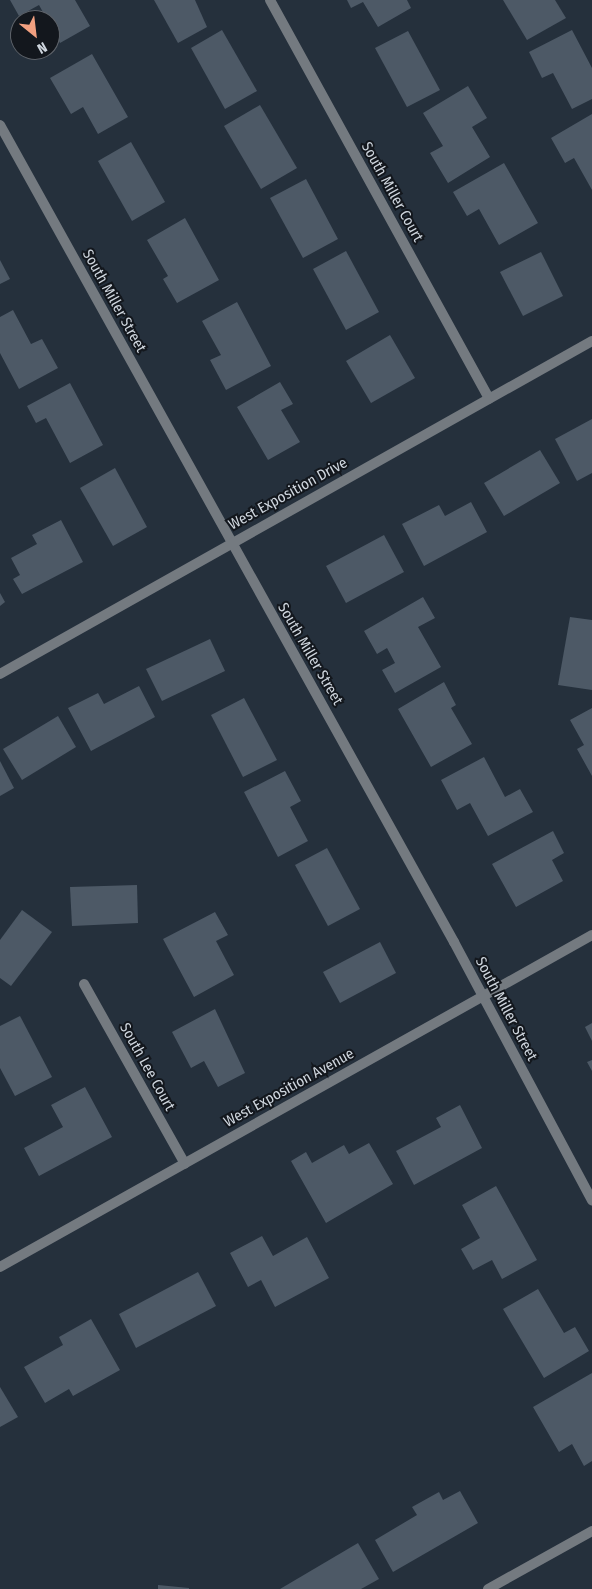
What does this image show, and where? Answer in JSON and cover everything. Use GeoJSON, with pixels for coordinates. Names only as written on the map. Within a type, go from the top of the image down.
{"type":"FeatureCollection","features":[{"type":"Feature","properties":{"kind":"street","name":"South Miller Court"},"geometry":{"type":"LineString","coordinates":[[270,0],[489,399]]}},
{"type":"Feature","properties":{"kind":"street","name":"South Miller Street"},"geometry":{"type":"LineString","coordinates":[[0,125],[229,544],[483,996],[592,1200]]}},
{"type":"Feature","properties":{"kind":"street","name":"West Exposition Drive"},"geometry":{"type":"LineString","coordinates":[[0,674],[592,342]]}},
{"type":"Feature","properties":{"kind":"street","name":"West Exposition Avenue"},"geometry":{"type":"LineString","coordinates":[[0,1266],[592,936]]}},
{"type":"Feature","properties":{"kind":"street","name":"South Lee Court"},"geometry":{"type":"LineString","coordinates":[[84,984],[184,1164]]}},
{"type":"Feature","properties":{"kind":"street"},"geometry":{"type":"LineString","coordinates":[[488,1589],[592,1531]]}},
{"type":"Feature","properties":{"kind":"building"},"geometry":{"type":"Polygon","coordinates":[[[10,0],[75,0],[90,26],[60,43],[60,10],[42,10],[39,5],[30,10],[16,10],[10,0]]]}},
{"type":"Feature","properties":{"kind":"building"},"geometry":{"type":"Polygon","coordinates":[[[154,0],[195,0],[207,27],[178,43],[154,0]]]}},
{"type":"Feature","properties":{"kind":"building"},"geometry":{"type":"Polygon","coordinates":[[[347,0],[407,0],[411,8],[378,27],[363,2],[351,8],[347,0]]]}},
{"type":"Feature","properties":{"kind":"building"},"geometry":{"type":"Polygon","coordinates":[[[503,0],[555,0],[566,18],[527,40],[503,0]]]}},
{"type":"Feature","properties":{"kind":"building"},"geometry":{"type":"Polygon","coordinates":[[[222,30],[257,91],[225,109],[191,48],[222,30]]]}},
{"type":"Feature","properties":{"kind":"building"},"geometry":{"type":"Polygon","coordinates":[[[572,30],[592,68],[592,99],[572,109],[553,73],[542,78],[529,52],[572,30]]]}},
{"type":"Feature","properties":{"kind":"building"},"geometry":{"type":"Polygon","coordinates":[[[408,31],[440,90],[407,107],[375,48],[408,31]]]}},
{"type":"Feature","properties":{"kind":"building"},"geometry":{"type":"Polygon","coordinates":[[[92,54],[128,117],[98,134],[83,107],[71,114],[50,78],[92,54]]]}},
{"type":"Feature","properties":{"kind":"building"},"geometry":{"type":"Polygon","coordinates":[[[468,86],[487,118],[472,127],[490,157],[448,183],[430,153],[443,146],[423,113],[468,86]]]}},
{"type":"Feature","properties":{"kind":"building"},"geometry":{"type":"Polygon","coordinates":[[[260,105],[297,168],[261,189],[224,126],[260,105]]]}},
{"type":"Feature","properties":{"kind":"building"},"geometry":{"type":"Polygon","coordinates":[[[592,114],[592,190],[574,158],[565,163],[551,138],[592,114]]]}},
{"type":"Feature","properties":{"kind":"building"},"geometry":{"type":"Polygon","coordinates":[[[131,142],[165,202],[132,221],[98,161],[131,142]]]}},
{"type":"Feature","properties":{"kind":"building"},"geometry":{"type":"Polygon","coordinates":[[[504,163],[538,223],[499,245],[479,209],[467,216],[453,192],[504,163]]]}},
{"type":"Feature","properties":{"kind":"building"},"geometry":{"type":"Polygon","coordinates":[[[306,179],[338,239],[303,258],[270,198],[306,179]]]}},
{"type":"Feature","properties":{"kind":"building"},"geometry":{"type":"Polygon","coordinates":[[[185,218],[219,280],[177,303],[163,279],[168,276],[147,240],[185,218]]]}},
{"type":"Feature","properties":{"kind":"building"},"geometry":{"type":"Polygon","coordinates":[[[346,251],[379,312],[346,330],[313,269],[346,251]]]}},
{"type":"Feature","properties":{"kind":"building"},"geometry":{"type":"Polygon","coordinates":[[[541,252],[563,296],[523,316],[500,272],[541,252]]]}},
{"type":"Feature","properties":{"kind":"building"},"geometry":{"type":"Polygon","coordinates":[[[0,260],[10,279],[0,284],[0,260]]]}},
{"type":"Feature","properties":{"kind":"building"},"geometry":{"type":"Polygon","coordinates":[[[237,302],[271,366],[226,390],[210,360],[221,355],[202,321],[237,302]]]}},
{"type":"Feature","properties":{"kind":"building"},"geometry":{"type":"Polygon","coordinates":[[[13,310],[31,344],[42,339],[58,368],[19,389],[0,353],[0,317],[13,310]]]}},
{"type":"Feature","properties":{"kind":"building"},"geometry":{"type":"Polygon","coordinates":[[[390,335],[415,378],[371,403],[346,361],[390,335]]]}},
{"type":"Feature","properties":{"kind":"building"},"geometry":{"type":"Polygon","coordinates":[[[280,382],[293,404],[281,410],[300,442],[268,460],[237,407],[280,382]]]}},
{"type":"Feature","properties":{"kind":"building"},"geometry":{"type":"Polygon","coordinates":[[[70,383],[103,445],[70,463],[46,418],[36,423],[27,406],[70,383]]]}},
{"type":"Feature","properties":{"kind":"building"},"geometry":{"type":"Polygon","coordinates":[[[592,419],[592,473],[577,481],[555,439],[592,419]]]}},
{"type":"Feature","properties":{"kind":"building"},"geometry":{"type":"Polygon","coordinates":[[[540,450],[560,483],[504,516],[484,483],[540,450]]]}},
{"type":"Feature","properties":{"kind":"building"},"geometry":{"type":"Polygon","coordinates":[[[115,468],[147,527],[113,546],[80,488],[115,468]]]}},
{"type":"Feature","properties":{"kind":"building"},"geometry":{"type":"Polygon","coordinates":[[[471,502],[487,532],[424,566],[402,524],[439,505],[445,516],[471,502]]]}},
{"type":"Feature","properties":{"kind":"building"},"geometry":{"type":"Polygon","coordinates":[[[61,520],[83,562],[22,594],[13,579],[20,575],[11,558],[37,544],[32,535],[61,520]]]}},
{"type":"Feature","properties":{"kind":"building"},"geometry":{"type":"Polygon","coordinates":[[[384,535],[404,572],[346,603],[326,566],[384,535]]]}},
{"type":"Feature","properties":{"kind":"building"},"geometry":{"type":"Polygon","coordinates":[[[0,593],[5,602],[0,606],[0,593]]]}},
{"type":"Feature","properties":{"kind":"building"},"geometry":{"type":"Polygon","coordinates":[[[423,597],[435,618],[418,627],[441,667],[395,693],[382,670],[395,663],[387,648],[377,654],[364,631],[423,597]]]}},
{"type":"Feature","properties":{"kind":"building"},"geometry":{"type":"Polygon","coordinates":[[[570,617],[592,620],[592,690],[558,685],[570,617]]]}},
{"type":"Feature","properties":{"kind":"building"},"geometry":{"type":"Polygon","coordinates":[[[210,639],[225,671],[162,701],[146,669],[210,639]]]}},
{"type":"Feature","properties":{"kind":"building"},"geometry":{"type":"Polygon","coordinates":[[[444,682],[456,705],[451,708],[472,744],[431,767],[398,709],[444,682]]]}},
{"type":"Feature","properties":{"kind":"building"},"geometry":{"type":"Polygon","coordinates":[[[139,686],[155,717],[91,751],[68,708],[98,693],[104,704],[139,686]]]}},
{"type":"Feature","properties":{"kind":"building"},"geometry":{"type":"Polygon","coordinates":[[[244,698],[277,760],[243,777],[211,715],[244,698]]]}},
{"type":"Feature","properties":{"kind":"building"},"geometry":{"type":"Polygon","coordinates":[[[592,708],[592,776],[577,749],[584,745],[570,720],[592,708]]]}},
{"type":"Feature","properties":{"kind":"building"},"geometry":{"type":"Polygon","coordinates":[[[58,716],[76,747],[22,780],[3,749],[58,716]]]}},
{"type":"Feature","properties":{"kind":"building"},"geometry":{"type":"Polygon","coordinates":[[[484,757],[505,797],[520,789],[533,812],[488,836],[470,803],[457,810],[441,780],[484,757]]]}},
{"type":"Feature","properties":{"kind":"building"},"geometry":{"type":"Polygon","coordinates":[[[0,761],[14,788],[0,796],[0,761]]]}},
{"type":"Feature","properties":{"kind":"building"},"geometry":{"type":"Polygon","coordinates":[[[285,771],[301,801],[290,807],[308,841],[278,857],[244,792],[285,771]]]}},
{"type":"Feature","properties":{"kind":"building"},"geometry":{"type":"Polygon","coordinates":[[[553,831],[564,853],[552,860],[563,881],[516,907],[492,864],[553,831]]]}},
{"type":"Feature","properties":{"kind":"building"},"geometry":{"type":"Polygon","coordinates":[[[327,848],[360,909],[328,926],[295,865],[327,848]]]}},
{"type":"Feature","properties":{"kind":"building"},"geometry":{"type":"Polygon","coordinates":[[[137,885],[138,923],[72,926],[70,887],[137,885]]]}},
{"type":"Feature","properties":{"kind":"building"},"geometry":{"type":"Polygon","coordinates":[[[22,910],[52,932],[11,986],[0,978],[0,940],[22,910]]]}},
{"type":"Feature","properties":{"kind":"building"},"geometry":{"type":"Polygon","coordinates":[[[215,912],[228,935],[216,941],[234,975],[194,997],[163,939],[215,912]]]}},
{"type":"Feature","properties":{"kind":"building"},"geometry":{"type":"Polygon","coordinates":[[[380,942],[396,973],[340,1003],[323,972],[380,942]]]}},
{"type":"Feature","properties":{"kind":"building"},"geometry":{"type":"Polygon","coordinates":[[[215,1009],[245,1073],[218,1087],[204,1061],[191,1068],[172,1032],[215,1009]]]}},
{"type":"Feature","properties":{"kind":"building"},"geometry":{"type":"Polygon","coordinates":[[[20,1016],[52,1077],[15,1096],[0,1068],[0,1026],[20,1016]]]}},
{"type":"Feature","properties":{"kind":"building"},"geometry":{"type":"Polygon","coordinates":[[[592,1023],[592,1041],[585,1027],[592,1023]]]}},
{"type":"Feature","properties":{"kind":"building"},"geometry":{"type":"Polygon","coordinates":[[[592,1060],[592,1071],[587,1062],[592,1060]]]}},
{"type":"Feature","properties":{"kind":"building"},"geometry":{"type":"Polygon","coordinates":[[[85,1087],[112,1137],[39,1176],[24,1148],[63,1127],[51,1105],[85,1087]]]}},
{"type":"Feature","properties":{"kind":"building"},"geometry":{"type":"Polygon","coordinates":[[[460,1105],[482,1148],[414,1185],[396,1151],[441,1127],[436,1118],[460,1105]]]}},
{"type":"Feature","properties":{"kind":"building"},"geometry":{"type":"Polygon","coordinates":[[[369,1143],[393,1184],[326,1223],[291,1161],[306,1152],[312,1163],[344,1145],[349,1154],[369,1143]]]}},
{"type":"Feature","properties":{"kind":"building"},"geometry":{"type":"Polygon","coordinates":[[[496,1186],[537,1260],[502,1279],[492,1260],[473,1270],[461,1249],[480,1238],[462,1205],[496,1186]]]}},
{"type":"Feature","properties":{"kind":"building"},"geometry":{"type":"Polygon","coordinates":[[[262,1236],[273,1256],[307,1237],[329,1278],[275,1307],[261,1280],[248,1287],[230,1253],[262,1236]]]}},
{"type":"Feature","properties":{"kind":"building"},"geometry":{"type":"Polygon","coordinates":[[[198,1272],[216,1306],[136,1348],[119,1314],[198,1272]]]}},
{"type":"Feature","properties":{"kind":"building"},"geometry":{"type":"Polygon","coordinates":[[[538,1289],[564,1333],[575,1327],[589,1351],[544,1378],[503,1309],[538,1289]]]}},
{"type":"Feature","properties":{"kind":"building"},"geometry":{"type":"Polygon","coordinates":[[[91,1319],[120,1370],[73,1396],[69,1389],[45,1403],[24,1367],[63,1345],[59,1337],[91,1319]]]}},
{"type":"Feature","properties":{"kind":"building"},"geometry":{"type":"Polygon","coordinates":[[[592,1373],[592,1461],[584,1466],[572,1444],[559,1452],[533,1407],[592,1373]]]}},
{"type":"Feature","properties":{"kind":"building"},"geometry":{"type":"Polygon","coordinates":[[[0,1387],[18,1417],[0,1427],[0,1387]]]}},
{"type":"Feature","properties":{"kind":"building"},"geometry":{"type":"Polygon","coordinates":[[[460,1491],[478,1523],[393,1572],[375,1540],[417,1515],[412,1507],[439,1492],[443,1500],[460,1491]]]}},
{"type":"Feature","properties":{"kind":"building"},"geometry":{"type":"Polygon","coordinates":[[[358,1543],[379,1579],[361,1589],[280,1589],[358,1543]]]}},
{"type":"Feature","properties":{"kind":"building"},"geometry":{"type":"Polygon","coordinates":[[[158,1585],[189,1588],[189,1589],[158,1589],[158,1585]]]}}]}
